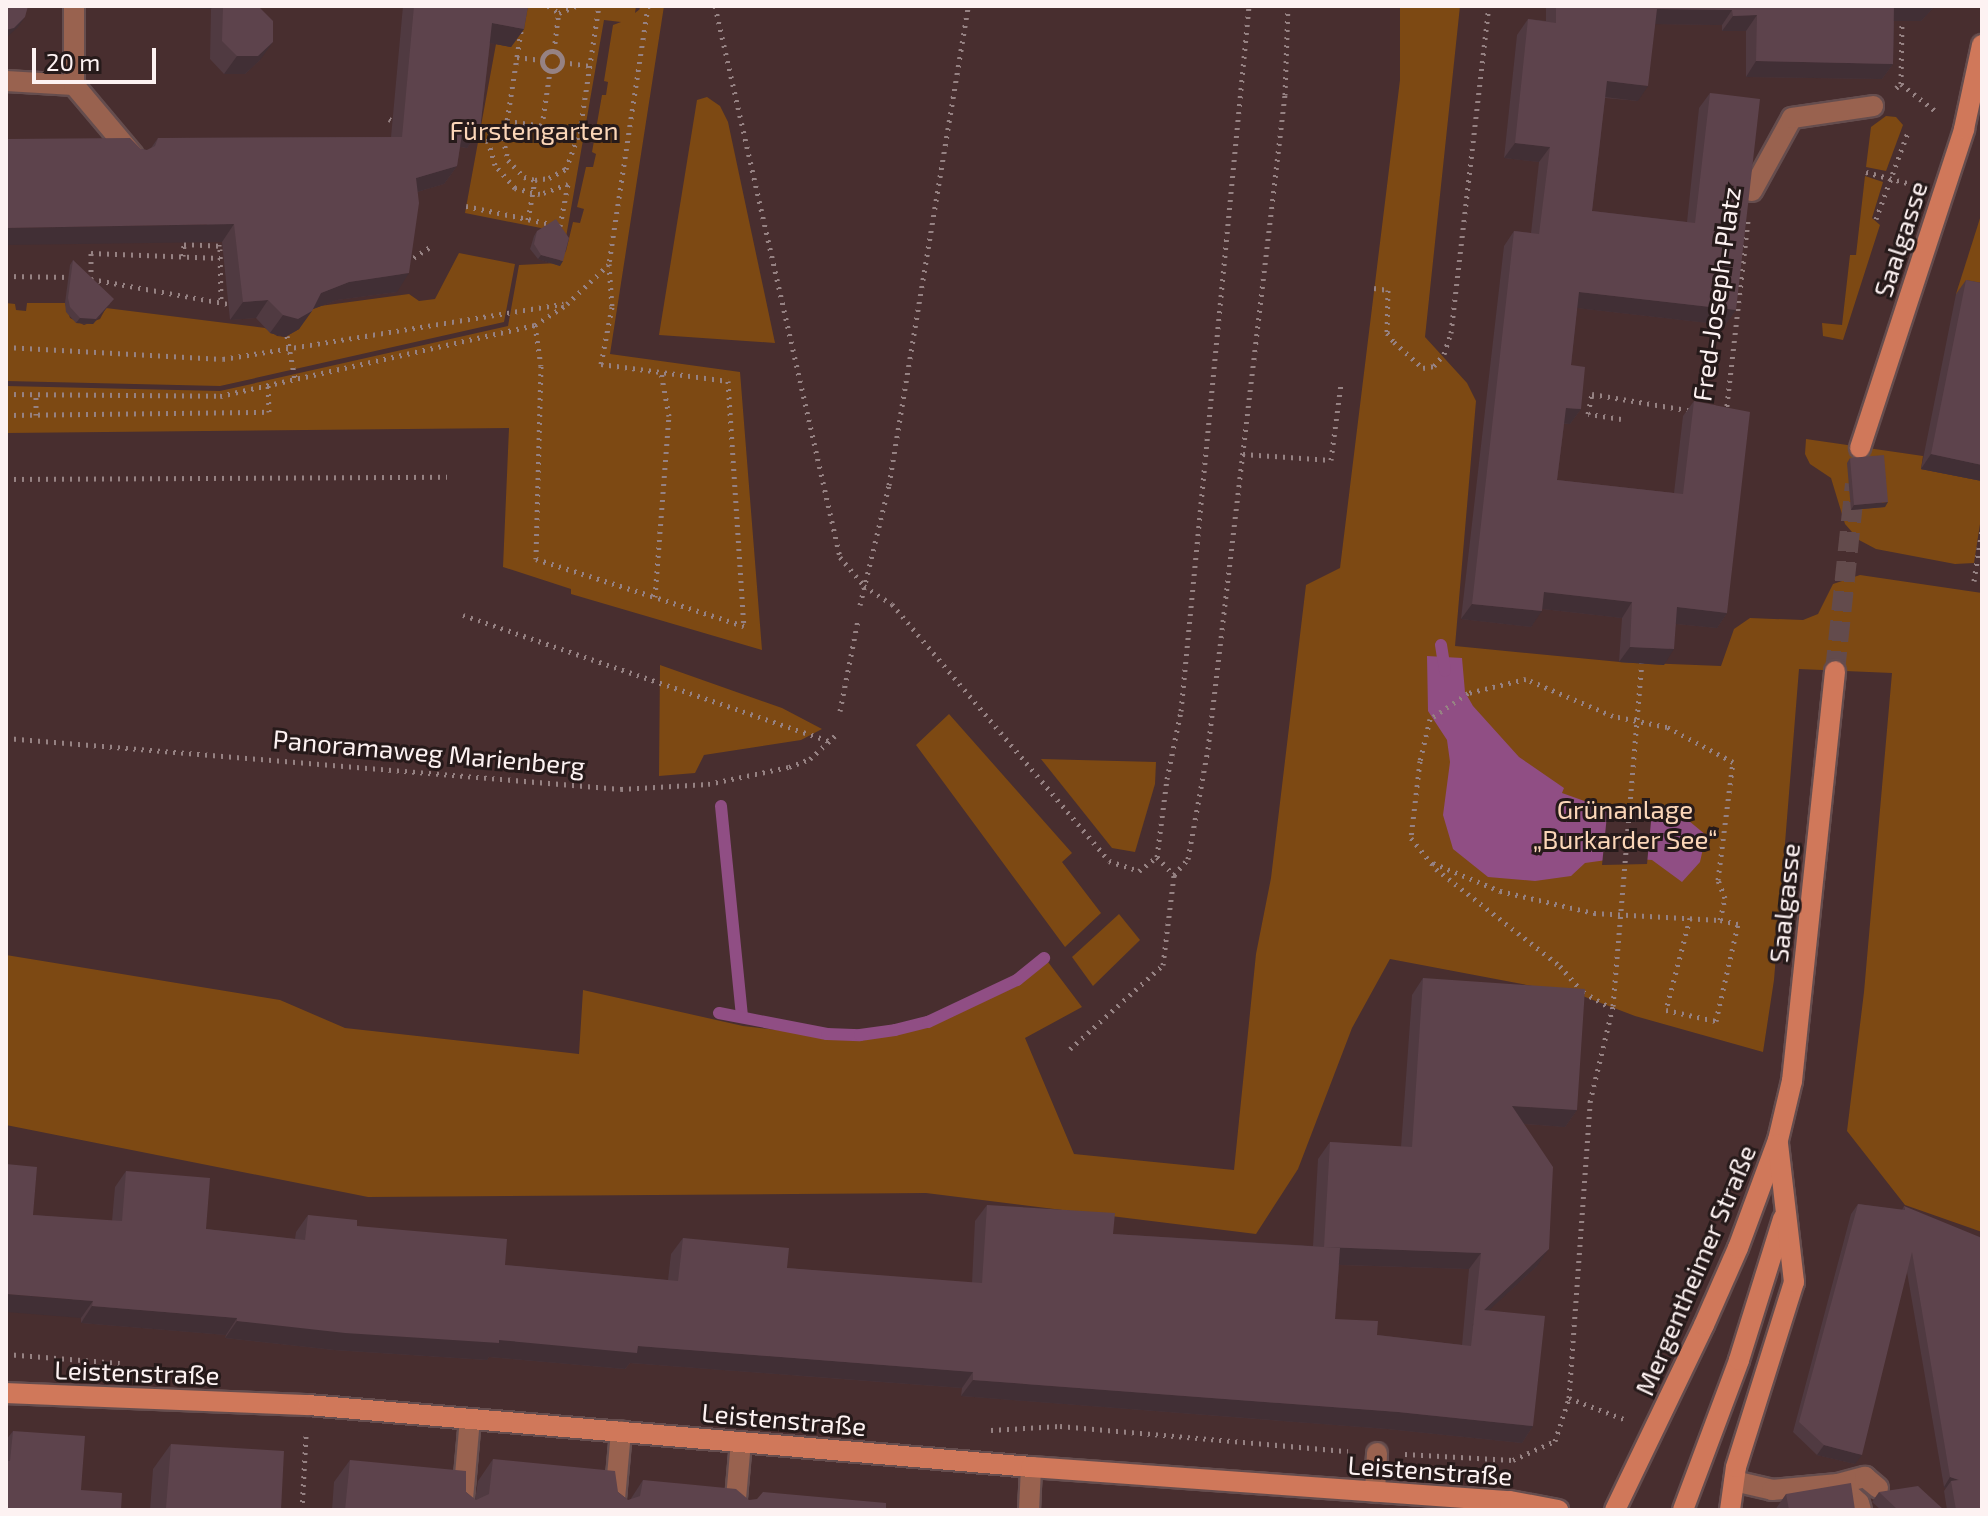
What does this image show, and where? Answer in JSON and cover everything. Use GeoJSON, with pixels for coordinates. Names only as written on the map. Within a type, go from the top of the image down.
{"type":"FeatureCollection","features":[{"type":"Feature","properties":{"kind":"main road","name":"Saalgasse"},"geometry":{"type":"LineString","coordinates":[[1860,448],[1964,129],[1982,45]]}},
{"type":"Feature","properties":{"kind":"main road","name":"Saalgasse"},"geometry":{"type":"LineString","coordinates":[[1778,1140],[1792,1081],[1835,671]]}},
{"type":"Feature","properties":{"kind":"main road","name":"Mergentheimer Straße"},"geometry":{"type":"LineString","coordinates":[[1615,1510],[1738,1248],[1778,1140]]}},
{"type":"Feature","properties":{"kind":"main road","name":"Mergentheimer Straße"},"geometry":{"type":"LineString","coordinates":[[1683,1510],[1739,1360],[1785,1204],[1778,1140]]}},
{"type":"Feature","properties":{"kind":"main road"},"geometry":{"type":"LineString","coordinates":[[1730,1510],[1734,1481],[1794,1282],[1785,1204]]}},
{"type":"Feature","properties":{"kind":"main road","name":"Leistenstraße"},"geometry":{"type":"LineString","coordinates":[[6,1393],[308,1405],[1031,1467],[1510,1501],[1558,1510]]}},
{"type":"Feature","properties":{"kind":"street"},"geometry":{"type":"LineString","coordinates":[[74,6],[74,85],[133,155]]}},
{"type":"Feature","properties":{"kind":"street"},"geometry":{"type":"LineString","coordinates":[[6,81],[74,85]]}},
{"type":"Feature","properties":{"kind":"street","name":"Fred-Joseph-Platz"},"geometry":{"type":"LineString","coordinates":[[1752,191],[1792,118],[1873,106]]}},
{"type":"Feature","properties":{"kind":"street"},"geometry":{"type":"LineString","coordinates":[[1758,1190],[1785,1204]]}},
{"type":"Feature","properties":{"kind":"street"},"geometry":{"type":"LineString","coordinates":[[462,1510],[470,1419]]}},
{"type":"Feature","properties":{"kind":"street"},"geometry":{"type":"LineString","coordinates":[[614,1510],[621,1431]]}},
{"type":"Feature","properties":{"kind":"street"},"geometry":{"type":"LineString","coordinates":[[735,1510],[741,1442]]}},
{"type":"Feature","properties":{"kind":"street"},"geometry":{"type":"LineString","coordinates":[[1375,1492],[1377,1453]]}},
{"type":"Feature","properties":{"kind":"street"},"geometry":{"type":"LineString","coordinates":[[1029,1510],[1031,1467]]}},
{"type":"Feature","properties":{"kind":"street"},"geometry":{"type":"LineString","coordinates":[[1734,1481],[1772,1490],[1838,1484],[1865,1477],[1878,1488]]}},
{"type":"Feature","properties":{"kind":"street"},"geometry":{"type":"LineString","coordinates":[[1838,1484],[1859,1503],[1861,1510]]}},
{"type":"Feature","properties":{"kind":"path"},"geometry":{"type":"LineString","coordinates":[[548,6],[559,13]]}},
{"type":"Feature","properties":{"kind":"path"},"geometry":{"type":"LineString","coordinates":[[559,13],[576,6]]}},
{"type":"Feature","properties":{"kind":"path"},"geometry":{"type":"LineString","coordinates":[[523,19],[503,138],[508,160],[524,177],[535,180],[549,178],[566,169],[580,131],[599,6]]}},
{"type":"Feature","properties":{"kind":"path"},"geometry":{"type":"LineString","coordinates":[[535,325],[541,366],[536,559],[744,626],[728,381],[601,364],[612,307],[609,264],[648,6]]}},
{"type":"Feature","properties":{"kind":"path"},"geometry":{"type":"LineString","coordinates":[[715,6],[840,557],[864,586],[892,604],[1109,861],[1139,871],[1157,857],[1167,779],[1181,711],[1249,6]]}},
{"type":"Feature","properties":{"kind":"path"},"geometry":{"type":"LineString","coordinates":[[860,605],[889,485],[968,6]]}},
{"type":"Feature","properties":{"kind":"path"},"geometry":{"type":"LineString","coordinates":[[1070,1049],[1163,965],[1174,875],[1188,859],[1208,749],[1243,454],[1285,95],[1288,6]]}},
{"type":"Feature","properties":{"kind":"path"},"geometry":{"type":"LineString","coordinates":[[1374,288],[1388,290],[1387,333],[1423,368],[1434,366],[1444,354],[1451,333],[1489,6]]}},
{"type":"Feature","properties":{"kind":"path"},"geometry":{"type":"LineString","coordinates":[[559,13],[554,51],[562,62],[590,66]]}},
{"type":"Feature","properties":{"kind":"path"},"geometry":{"type":"LineString","coordinates":[[1902,21],[1901,84],[1919,101],[1964,129]]}},
{"type":"Feature","properties":{"kind":"path"},"geometry":{"type":"LineString","coordinates":[[517,57],[541,60],[554,51]]}},
{"type":"Feature","properties":{"kind":"path"},"geometry":{"type":"LineString","coordinates":[[541,60],[550,71],[542,126]]}},
{"type":"Feature","properties":{"kind":"path"},"geometry":{"type":"LineString","coordinates":[[550,71],[558,69],[562,62]]}},
{"type":"Feature","properties":{"kind":"path"},"geometry":{"type":"LineString","coordinates":[[1873,106],[1901,84]]}},
{"type":"Feature","properties":{"kind":"path"},"geometry":{"type":"LineString","coordinates":[[507,121],[580,131]]}},
{"type":"Feature","properties":{"kind":"path"},"geometry":{"type":"LineString","coordinates":[[1876,219],[1908,132]]}},
{"type":"Feature","properties":{"kind":"path"},"geometry":{"type":"LineString","coordinates":[[466,206],[552,228],[560,226],[568,184],[548,193],[533,193],[507,182],[495,165],[488,141],[479,139]]}},
{"type":"Feature","properties":{"kind":"path"},"geometry":{"type":"LineString","coordinates":[[1866,172],[1891,179]]}},
{"type":"Feature","properties":{"kind":"path"},"geometry":{"type":"LineString","coordinates":[[528,220],[535,180]]}},
{"type":"Feature","properties":{"kind":"path","name":"Fred-Joseph-Platz"},"geometry":{"type":"LineString","coordinates":[[1724,427],[1752,191]]}},
{"type":"Feature","properties":{"kind":"path"},"geometry":{"type":"LineString","coordinates":[[6,276],[91,279],[225,303],[220,246],[184,244],[183,257]]}},
{"type":"Feature","properties":{"kind":"path"},"geometry":{"type":"LineString","coordinates":[[399,267],[432,246]]}},
{"type":"Feature","properties":{"kind":"path"},"geometry":{"type":"LineString","coordinates":[[91,279],[91,253],[220,258]]}},
{"type":"Feature","properties":{"kind":"path"},"geometry":{"type":"LineString","coordinates":[[6,394],[220,396],[535,325],[567,304],[609,264]]}},
{"type":"Feature","properties":{"kind":"path"},"geometry":{"type":"LineString","coordinates":[[6,347],[223,359],[567,304]]}},
{"type":"Feature","properties":{"kind":"path"},"geometry":{"type":"LineString","coordinates":[[287,336],[295,379]]}},
{"type":"Feature","properties":{"kind":"path"},"geometry":{"type":"LineString","coordinates":[[655,597],[669,416],[661,372]]}},
{"type":"Feature","properties":{"kind":"path"},"geometry":{"type":"LineString","coordinates":[[1243,454],[1331,460],[1341,384]]}},
{"type":"Feature","properties":{"kind":"path"},"geometry":{"type":"LineString","coordinates":[[6,415],[269,412],[268,385]]}},
{"type":"Feature","properties":{"kind":"path"},"geometry":{"type":"LineString","coordinates":[[1621,419],[1588,414],[1592,394],[1707,413]]}},
{"type":"Feature","properties":{"kind":"path"},"geometry":{"type":"LineString","coordinates":[[36,395],[36,415]]}},
{"type":"Feature","properties":{"kind":"path"},"geometry":{"type":"LineString","coordinates":[[1717,415],[1726,417]]}},
{"type":"Feature","properties":{"kind":"path"},"geometry":{"type":"LineString","coordinates":[[6,479],[447,477]]}},
{"type":"Feature","properties":{"kind":"path"},"geometry":{"type":"LineString","coordinates":[[1974,581],[1982,530]]}},
{"type":"Feature","properties":{"kind":"path"},"geometry":{"type":"LineString","coordinates":[[463,615],[832,742]]}},
{"type":"Feature","properties":{"kind":"path"},"geometry":{"type":"LineString","coordinates":[[840,711],[858,620]]}},
{"type":"Feature","properties":{"kind":"path"},"geometry":{"type":"LineString","coordinates":[[1513,1460],[1555,1441],[1569,1398],[1590,1102],[1612,1007],[1642,662]]}},
{"type":"Feature","properties":{"kind":"path"},"geometry":{"type":"LineString","coordinates":[[1612,1007],[1583,992],[1560,966],[1433,863],[1411,838],[1420,761],[1430,719],[1468,693],[1526,679],[1613,716],[1667,727],[1733,762],[1718,880],[1725,898],[1720,920]]}},
{"type":"Feature","properties":{"kind":"path","name":"Panoramaweg Marienberg"},"geometry":{"type":"LineString","coordinates":[[6,738],[621,789],[708,784],[752,776],[810,759],[832,742],[836,735]]}},
{"type":"Feature","properties":{"kind":"path"},"geometry":{"type":"LineString","coordinates":[[1157,857],[1174,875]]}},
{"type":"Feature","properties":{"kind":"path"},"geometry":{"type":"LineString","coordinates":[[1433,863],[1500,891],[1594,913],[1690,918],[1720,920],[1738,924],[1716,1021],[1666,1010],[1690,918]]}},
{"type":"Feature","properties":{"kind":"path"},"geometry":{"type":"LineString","coordinates":[[302,1510],[308,1405]]}},
{"type":"Feature","properties":{"kind":"green space","name":"Fürstengarten"},"geometry":{"type":"Polygon","coordinates":[[[518,6],[636,6],[635,13],[640,9],[638,6],[664,6],[610,354],[740,372],[762,650],[571,594],[571,589],[503,567],[509,428],[6,433],[6,386],[220,391],[508,326],[519,265],[558,263],[566,251],[573,222],[580,223],[584,209],[577,207],[586,167],[593,167],[596,154],[592,152],[602,95],[606,95],[608,82],[604,81],[613,25],[621,22],[604,20],[565,243],[551,230],[465,213],[496,44],[511,47],[518,6]]]}},
{"type":"Feature","properties":{"kind":"green space","name":"Grünanlage „Burkarder See“"},"geometry":{"type":"Polygon","coordinates":[[[1400,6],[1460,6],[1425,337],[1467,383],[1476,401],[1455,646],[1620,662],[1721,666],[1734,629],[1750,618],[1803,620],[1818,614],[1833,584],[1860,575],[1982,593],[1982,1232],[1905,1205],[1847,1131],[1864,992],[1892,673],[1799,669],[1774,980],[1763,1052],[1635,1016],[1580,995],[1390,959],[1352,1028],[1298,1169],[1256,1234],[926,1193],[368,1197],[6,1125],[6,955],[280,1000],[345,1028],[579,1054],[583,990],[743,1026],[864,1040],[928,1027],[1021,984],[1048,962],[1082,1007],[1025,1038],[1074,1154],[1234,1170],[1256,954],[1271,878],[1306,585],[1340,568],[1400,80],[1400,6]]]}},
{"type":"Feature","properties":{"kind":"green space"},"geometry":{"type":"Polygon","coordinates":[[[707,97],[720,106],[728,122],[775,343],[659,335],[697,100],[707,97]]]}},
{"type":"Feature","properties":{"kind":"green space"},"geometry":{"type":"Polygon","coordinates":[[[1886,116],[1896,117],[1903,125],[1886,171],[1866,167],[1871,127],[1886,116]]]}},
{"type":"Feature","properties":{"kind":"green space"},"geometry":{"type":"Polygon","coordinates":[[[1865,176],[1883,182],[1872,218],[1880,225],[1843,340],[1823,336],[1822,323],[1842,325],[1850,255],[1856,255],[1865,176]]]}},
{"type":"Feature","properties":{"kind":"green space"},"geometry":{"type":"Polygon","coordinates":[[[1982,212],[1982,299],[1956,294],[1982,212]]]}},
{"type":"Feature","properties":{"kind":"green space"},"geometry":{"type":"Polygon","coordinates":[[[459,253],[515,264],[504,322],[220,386],[6,381],[6,303],[15,304],[16,310],[26,311],[27,303],[65,303],[70,318],[84,325],[100,319],[106,308],[265,328],[285,337],[299,329],[303,312],[320,306],[409,294],[419,301],[435,299],[459,253]]]}},
{"type":"Feature","properties":{"kind":"green space"},"geometry":{"type":"Polygon","coordinates":[[[1806,439],[1923,456],[1921,469],[1982,481],[1982,511],[1974,563],[1955,564],[1876,549],[1859,540],[1845,524],[1831,478],[1810,464],[1805,454],[1806,439]]]}},
{"type":"Feature","properties":{"kind":"green space"},"geometry":{"type":"Polygon","coordinates":[[[660,665],[782,708],[822,729],[801,740],[704,755],[695,773],[659,776],[660,665]]]}},
{"type":"Feature","properties":{"kind":"green space"},"geometry":{"type":"Polygon","coordinates":[[[949,714],[1072,853],[1062,862],[1101,913],[1065,947],[916,745],[949,714]]]}},
{"type":"Feature","properties":{"kind":"green space"},"geometry":{"type":"Polygon","coordinates":[[[1041,759],[1156,762],[1155,784],[1135,852],[1112,848],[1041,759]]]}},
{"type":"Feature","properties":{"kind":"green space"},"geometry":{"type":"Polygon","coordinates":[[[1119,914],[1140,940],[1093,986],[1072,957],[1119,914]]]}},
{"type":"Feature","properties":{"kind":"shaded area"},"geometry":{"type":"Polygon","coordinates":[[[1427,656],[1462,658],[1465,692],[1473,706],[1519,757],[1564,788],[1562,793],[1607,809],[1689,821],[1706,835],[1700,862],[1682,882],[1652,860],[1621,858],[1585,863],[1571,876],[1535,881],[1488,877],[1453,849],[1443,815],[1450,762],[1447,740],[1428,711],[1427,656]]]}},
{"type":"Feature","properties":{"kind":"pier"},"geometry":{"type":"Polygon","coordinates":[[[1608,805],[1652,811],[1647,864],[1602,865],[1608,805]]]}},
{"type":"Feature","properties":{"kind":"building"},"geometry":{"type":"Polygon","coordinates":[[[6,6],[28,6],[25,17],[14,28],[6,30],[6,6]]]}},
{"type":"Feature","properties":{"kind":"building"},"geometry":{"type":"Polygon","coordinates":[[[223,6],[258,6],[273,21],[273,42],[258,56],[237,56],[222,41],[223,6]]]}},
{"type":"Feature","properties":{"kind":"building"},"geometry":{"type":"Polygon","coordinates":[[[414,6],[528,6],[524,29],[492,23],[480,130],[463,127],[457,166],[416,178],[419,203],[409,273],[349,282],[321,293],[312,311],[298,319],[283,315],[268,300],[243,302],[234,224],[6,228],[6,139],[130,138],[141,149],[147,150],[155,146],[158,138],[402,137],[414,6]]]}},
{"type":"Feature","properties":{"kind":"building"},"geometry":{"type":"Polygon","coordinates":[[[1556,6],[1894,6],[1893,64],[1756,61],[1757,15],[1733,16],[1732,10],[1657,9],[1648,86],[1607,81],[1592,211],[1695,223],[1710,93],[1760,99],[1736,310],[1579,292],[1571,365],[1585,367],[1581,409],[1566,408],[1557,480],[1683,494],[1694,401],[1750,412],[1727,613],[1677,607],[1674,649],[1630,647],[1632,602],[1544,592],[1542,611],[1472,604],[1514,231],[1539,234],[1550,147],[1515,143],[1528,19],[1556,23],[1556,6]]]}},
{"type":"Feature","properties":{"kind":"building"},"geometry":{"type":"Polygon","coordinates":[[[556,219],[569,238],[563,261],[541,255],[534,244],[537,231],[556,219]]]}},
{"type":"Feature","properties":{"kind":"building"},"geometry":{"type":"Polygon","coordinates":[[[73,260],[114,299],[96,319],[80,318],[70,307],[68,298],[73,260]]]}},
{"type":"Feature","properties":{"kind":"building"},"geometry":{"type":"Polygon","coordinates":[[[1966,280],[1982,283],[1982,465],[1931,454],[1966,280]]]}},
{"type":"Feature","properties":{"kind":"building"},"geometry":{"type":"Polygon","coordinates":[[[1884,455],[1888,502],[1854,505],[1850,458],[1884,455]]]}},
{"type":"Feature","properties":{"kind":"building"},"geometry":{"type":"Polygon","coordinates":[[[1423,978],[1585,989],[1577,1110],[1512,1106],[1553,1167],[1549,1249],[1484,1310],[1545,1316],[1533,1426],[1398,1412],[973,1380],[973,1372],[638,1346],[637,1353],[499,1340],[499,1343],[345,1333],[237,1321],[237,1318],[92,1306],[93,1301],[6,1294],[6,1164],[37,1167],[33,1215],[122,1221],[126,1171],[210,1178],[206,1229],[305,1240],[308,1215],[357,1220],[357,1226],[507,1239],[505,1265],[678,1281],[683,1238],[789,1248],[787,1268],[982,1283],[987,1205],[1115,1213],[1113,1234],[1324,1247],[1330,1142],[1412,1147],[1423,978]],[[1324,1247],[1340,1248],[1335,1319],[1378,1321],[1377,1335],[1471,1346],[1481,1253],[1324,1247]]]}},
{"type":"Feature","properties":{"kind":"building"},"geometry":{"type":"Polygon","coordinates":[[[1858,1204],[1905,1210],[1904,1206],[1982,1238],[1982,1510],[1956,1510],[1951,1481],[1959,1480],[1950,1477],[1912,1252],[1862,1455],[1824,1445],[1799,1422],[1858,1204]]]}},
{"type":"Feature","properties":{"kind":"building"},"geometry":{"type":"Polygon","coordinates":[[[13,1431],[85,1436],[81,1490],[122,1493],[121,1510],[6,1510],[6,1461],[10,1461],[13,1431]]]}},
{"type":"Feature","properties":{"kind":"building"},"geometry":{"type":"Polygon","coordinates":[[[171,1444],[284,1451],[281,1510],[166,1508],[171,1444]]]}},
{"type":"Feature","properties":{"kind":"building"},"geometry":{"type":"Polygon","coordinates":[[[493,1459],[615,1471],[618,1492],[628,1500],[640,1496],[643,1480],[736,1489],[749,1500],[757,1499],[763,1492],[886,1503],[886,1510],[345,1510],[350,1460],[466,1471],[466,1492],[476,1500],[489,1494],[493,1459]]]}},
{"type":"Feature","properties":{"kind":"building"},"geometry":{"type":"Polygon","coordinates":[[[1851,1483],[1855,1510],[1789,1510],[1786,1494],[1851,1483]]]}},
{"type":"Feature","properties":{"kind":"building"},"geometry":{"type":"Polygon","coordinates":[[[1918,1486],[1944,1510],[1898,1510],[1879,1492],[1918,1486]]]}},
{"type":"Feature","properties":{"kind":"waterway"},"geometry":{"type":"LineString","coordinates":[[1441,645],[1445,671]]}},
{"type":"Feature","properties":{"kind":"waterway"},"geometry":{"type":"LineString","coordinates":[[721,806],[742,1017]]}},
{"type":"Feature","properties":{"kind":"waterway"},"geometry":{"type":"LineString","coordinates":[[719,1013],[827,1034],[860,1035],[895,1030],[928,1022],[1017,980],[1044,958]]}},
{"type":"Feature","properties":{"kind":"tunnel"},"geometry":{"type":"LineString","coordinates":[[1835,671],[1855,484]]}}]}
